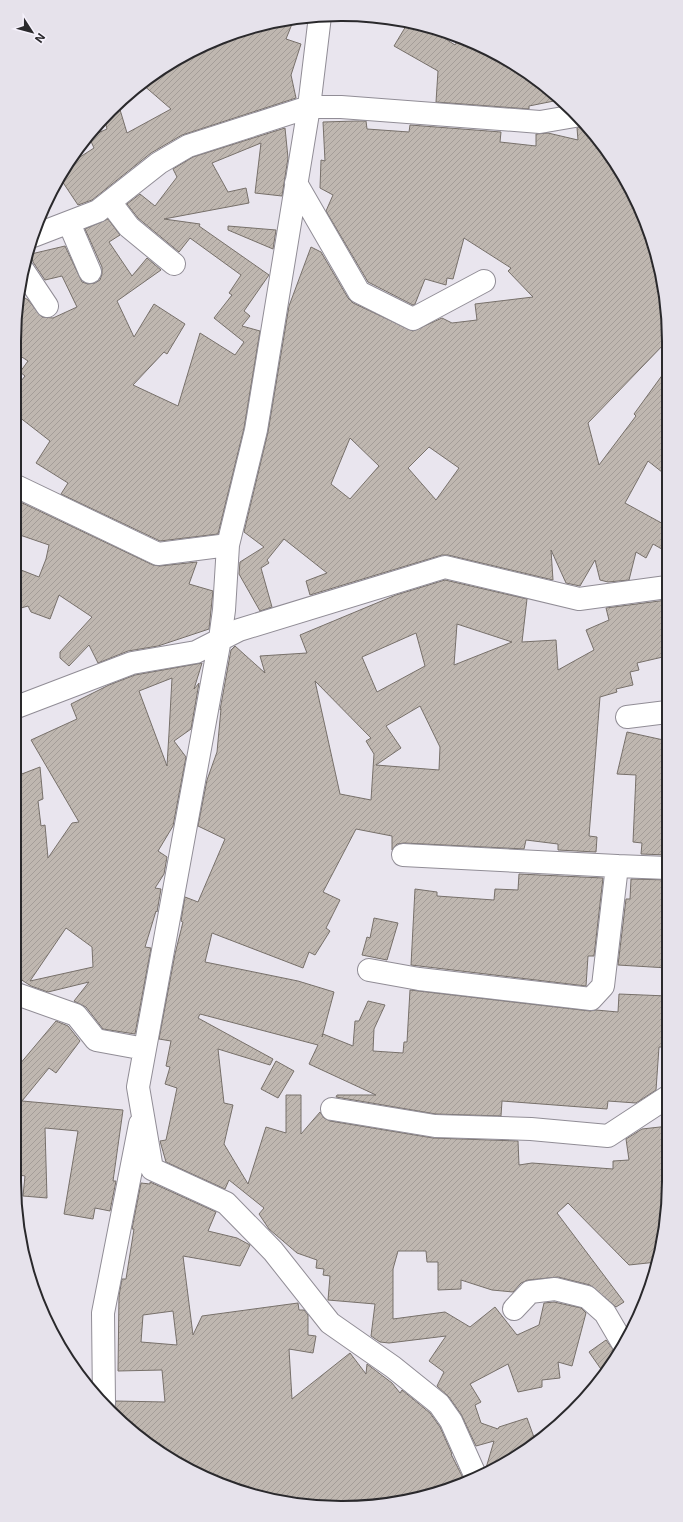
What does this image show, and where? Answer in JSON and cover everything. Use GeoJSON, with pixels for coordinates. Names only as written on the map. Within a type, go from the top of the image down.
{"type":"FeatureCollection","features":[{"type":"Feature","properties":{"kind":"street"},"geometry":{"type":"LineString","coordinates":[[319,22],[309,107],[256,430],[228,545],[220,639],[138,1087],[152,1169],[226,1202],[273,1251],[330,1323],[393,1367],[439,1404],[451,1421],[474,1472]]}},
{"type":"Feature","properties":{"kind":"street"},"geometry":{"type":"LineString","coordinates":[[40,234],[98,211],[159,163],[188,146],[309,107],[341,107],[540,122],[570,117]]}},
{"type":"Feature","properties":{"kind":"street"},"geometry":{"type":"LineString","coordinates":[[296,183],[359,292],[366,296],[413,319],[484,281]]}},
{"type":"Feature","properties":{"kind":"street"},"geometry":{"type":"LineString","coordinates":[[110,202],[129,227],[174,264]]}},
{"type":"Feature","properties":{"kind":"street"},"geometry":{"type":"LineString","coordinates":[[69,223],[90,272]]}},
{"type":"Feature","properties":{"kind":"street"},"geometry":{"type":"LineString","coordinates":[[28,277],[47,306]]}},
{"type":"Feature","properties":{"kind":"street"},"geometry":{"type":"LineString","coordinates":[[21,488],[158,554],[228,545]]}},
{"type":"Feature","properties":{"kind":"street"},"geometry":{"type":"LineString","coordinates":[[21,705],[132,663],[196,652],[239,630],[445,567],[579,599],[662,588]]}},
{"type":"Feature","properties":{"kind":"street"},"geometry":{"type":"LineString","coordinates":[[627,717],[662,713]]}},
{"type":"Feature","properties":{"kind":"street"},"geometry":{"type":"LineString","coordinates":[[403,855],[662,868]]}},
{"type":"Feature","properties":{"kind":"street"},"geometry":{"type":"LineString","coordinates":[[368,970],[419,979],[591,999],[603,986],[617,866]]}},
{"type":"Feature","properties":{"kind":"street"},"geometry":{"type":"LineString","coordinates":[[21,995],[76,1015],[96,1040],[144,1049]]}},
{"type":"Feature","properties":{"kind":"street"},"geometry":{"type":"LineString","coordinates":[[332,1109],[435,1126],[531,1129],[608,1136],[662,1101]]}},
{"type":"Feature","properties":{"kind":"street"},"geometry":{"type":"LineString","coordinates":[[104,1395],[103,1314],[142,1111]]}},
{"type":"Feature","properties":{"kind":"street"},"geometry":{"type":"LineString","coordinates":[[514,1309],[530,1292],[555,1289],[587,1297],[605,1313],[620,1339]]}},
{"type":"Feature","properties":{"kind":"building"},"geometry":{"type":"Polygon","coordinates":[[[292,25],[286,39],[301,44],[291,75],[296,98],[182,135],[151,153],[92,200],[78,205],[63,183],[79,158],[94,148],[91,141],[99,133],[107,129],[106,125],[115,115],[120,110],[127,133],[171,109],[146,87],[181,64],[219,45],[259,32],[292,25]]]}},
{"type":"Feature","properties":{"kind":"building"},"geometry":{"type":"Polygon","coordinates":[[[405,27],[443,38],[455,45],[457,42],[464,45],[502,64],[537,87],[553,101],[529,106],[529,109],[436,102],[438,71],[394,46],[405,27]]]}},
{"type":"Feature","properties":{"kind":"building"},"geometry":{"type":"Polygon","coordinates":[[[366,121],[367,129],[409,132],[410,125],[501,132],[500,142],[536,146],[536,134],[548,133],[578,140],[577,128],[579,127],[596,146],[619,181],[638,219],[645,238],[656,279],[661,321],[662,346],[588,423],[599,465],[636,416],[634,414],[662,376],[662,472],[648,461],[625,503],[662,523],[662,549],[653,544],[646,558],[636,552],[629,580],[608,582],[600,580],[595,560],[580,586],[566,583],[551,550],[553,580],[448,555],[442,555],[310,595],[306,581],[327,573],[284,539],[267,560],[269,563],[261,568],[272,607],[260,611],[239,574],[240,562],[264,547],[244,532],[268,432],[289,306],[311,247],[321,252],[348,298],[353,303],[413,331],[442,318],[452,323],[477,320],[475,304],[533,297],[508,271],[511,268],[464,238],[453,279],[447,278],[446,285],[425,279],[415,304],[413,305],[368,282],[326,211],[333,195],[320,188],[321,160],[325,161],[323,122],[366,121]],[[350,438],[331,484],[350,499],[379,466],[350,438]],[[429,447],[408,468],[436,500],[459,468],[429,447]]]}},
{"type":"Feature","properties":{"kind":"building"},"geometry":{"type":"Polygon","coordinates":[[[285,128],[288,158],[282,196],[255,193],[261,143],[212,163],[228,192],[246,188],[249,203],[164,219],[200,224],[199,226],[269,275],[244,311],[250,316],[242,326],[260,331],[244,428],[218,534],[160,541],[61,494],[68,483],[36,463],[50,441],[21,418],[21,381],[25,376],[21,373],[21,371],[28,361],[21,356],[22,321],[24,298],[42,317],[53,318],[77,307],[62,276],[45,280],[33,262],[34,253],[65,246],[82,282],[88,284],[95,283],[100,280],[102,267],[85,229],[108,219],[120,235],[109,242],[132,276],[147,258],[161,270],[117,301],[134,337],[154,304],[185,324],[167,354],[164,352],[133,385],[178,406],[200,333],[235,355],[244,342],[214,318],[232,295],[229,293],[241,275],[190,238],[179,252],[138,218],[127,204],[140,194],[155,206],[177,177],[173,169],[193,157],[285,128]]]}},
{"type":"Feature","properties":{"kind":"building"},"geometry":{"type":"Polygon","coordinates":[[[228,226],[276,230],[273,249],[228,230],[228,226]]]}},
{"type":"Feature","properties":{"kind":"building"},"geometry":{"type":"Polygon","coordinates":[[[21,502],[153,565],[160,566],[197,562],[189,584],[213,591],[209,629],[158,646],[128,651],[98,663],[89,645],[69,666],[60,658],[60,652],[92,617],[59,595],[50,619],[31,612],[28,606],[21,608],[21,570],[39,577],[46,559],[49,545],[21,535],[21,502]]]}},
{"type":"Feature","properties":{"kind":"building"},"geometry":{"type":"Polygon","coordinates":[[[445,580],[527,599],[522,642],[556,640],[558,670],[594,650],[586,630],[609,620],[606,608],[662,601],[662,657],[637,663],[639,670],[630,672],[633,685],[616,689],[617,692],[600,697],[589,836],[597,837],[596,852],[558,850],[558,844],[526,840],[524,849],[404,843],[397,844],[392,850],[392,836],[356,829],[323,892],[340,900],[326,928],[330,931],[315,955],[309,952],[303,968],[212,933],[205,962],[298,981],[334,992],[322,1037],[323,1034],[353,1046],[355,1021],[359,1021],[368,1001],[385,1005],[374,1029],[373,1051],[403,1053],[404,1042],[407,1042],[410,990],[590,1011],[596,1010],[618,1012],[619,994],[662,996],[662,1047],[659,1047],[656,1090],[636,1103],[608,1101],[607,1109],[502,1101],[501,1116],[436,1114],[336,1097],[337,1095],[376,1095],[309,1064],[318,1045],[200,1014],[198,1018],[273,1059],[270,1065],[218,1049],[224,1103],[233,1105],[224,1144],[248,1184],[266,1127],[286,1133],[286,1095],[301,1095],[301,1134],[320,1112],[324,1118],[330,1121],[433,1138],[518,1141],[519,1165],[532,1163],[613,1169],[613,1161],[629,1160],[626,1139],[642,1129],[662,1127],[661,1201],[656,1243],[651,1263],[629,1265],[568,1203],[557,1213],[624,1302],[616,1307],[590,1285],[558,1277],[528,1280],[521,1283],[513,1292],[492,1290],[461,1280],[461,1289],[438,1290],[438,1262],[427,1262],[426,1251],[398,1251],[393,1269],[393,1319],[445,1312],[470,1327],[495,1307],[517,1335],[539,1325],[544,1303],[554,1302],[581,1308],[586,1313],[572,1366],[558,1362],[560,1378],[542,1380],[542,1387],[518,1392],[508,1364],[470,1384],[481,1402],[475,1405],[481,1423],[498,1429],[499,1427],[527,1418],[534,1437],[487,1466],[494,1441],[476,1446],[461,1414],[449,1397],[437,1386],[444,1372],[429,1361],[446,1336],[389,1343],[380,1342],[371,1336],[375,1304],[328,1300],[330,1276],[323,1275],[324,1269],[316,1268],[317,1260],[297,1253],[269,1229],[259,1214],[264,1208],[229,1180],[225,1189],[166,1162],[160,1141],[166,1140],[177,1088],[165,1084],[170,1067],[166,1066],[171,1041],[159,1039],[175,954],[183,922],[181,921],[185,897],[198,902],[225,839],[198,826],[207,780],[217,752],[221,709],[220,710],[231,650],[235,646],[265,673],[260,656],[307,653],[300,635],[396,595],[445,580]],[[457,624],[454,665],[512,642],[457,624]],[[416,633],[362,657],[377,692],[425,666],[416,633]],[[315,681],[340,794],[371,800],[374,754],[366,741],[371,738],[315,681]],[[420,706],[386,726],[401,748],[376,765],[439,770],[440,747],[420,706]]]}},
{"type":"Feature","properties":{"kind":"building"},"geometry":{"type":"Polygon","coordinates":[[[202,663],[194,689],[199,683],[191,729],[174,741],[186,757],[173,826],[158,851],[167,857],[164,874],[155,888],[161,889],[157,912],[156,911],[145,947],[151,948],[135,1034],[103,1029],[86,1007],[74,1001],[89,982],[48,992],[31,986],[21,980],[21,774],[40,767],[43,799],[38,801],[41,826],[45,825],[48,858],[72,823],[79,822],[31,740],[77,719],[71,704],[109,685],[135,675],[202,663]],[[172,678],[139,691],[167,766],[172,678]],[[66,928],[30,981],[93,967],[92,947],[66,928]]]}},
{"type":"Feature","properties":{"kind":"building"},"geometry":{"type":"Polygon","coordinates":[[[627,732],[662,740],[662,855],[641,854],[642,843],[633,842],[636,775],[617,774],[627,732]]]}},
{"type":"Feature","properties":{"kind":"building"},"geometry":{"type":"Polygon","coordinates":[[[519,874],[603,878],[594,956],[588,956],[586,986],[411,965],[415,889],[437,892],[437,896],[494,900],[495,889],[518,890],[519,874]]]}},
{"type":"Feature","properties":{"kind":"building"},"geometry":{"type":"Polygon","coordinates":[[[631,879],[662,880],[662,968],[618,965],[626,899],[630,899],[631,879]]]}},
{"type":"Feature","properties":{"kind":"building"},"geometry":{"type":"Polygon","coordinates":[[[374,918],[398,923],[387,960],[362,955],[367,937],[370,938],[374,918]]]}},
{"type":"Feature","properties":{"kind":"building"},"geometry":{"type":"Polygon","coordinates":[[[56,1021],[68,1026],[80,1041],[56,1073],[49,1068],[22,1101],[123,1110],[113,1181],[116,1181],[110,1211],[95,1208],[93,1219],[64,1214],[78,1131],[45,1128],[47,1198],[23,1196],[25,1176],[21,1175],[21,1063],[56,1021]]]}},
{"type":"Feature","properties":{"kind":"building"},"geometry":{"type":"Polygon","coordinates":[[[276,1061],[294,1071],[278,1098],[261,1089],[276,1061]]]}},
{"type":"Feature","properties":{"kind":"building"},"geometry":{"type":"Polygon","coordinates":[[[150,1182],[216,1212],[208,1231],[237,1238],[250,1245],[240,1266],[183,1256],[193,1335],[202,1316],[298,1303],[299,1310],[304,1310],[308,1315],[308,1335],[316,1336],[313,1353],[289,1349],[292,1399],[350,1353],[366,1374],[367,1364],[392,1383],[400,1393],[402,1390],[430,1413],[440,1427],[463,1477],[424,1490],[383,1498],[342,1501],[279,1495],[238,1484],[200,1468],[163,1447],[130,1421],[114,1406],[116,1401],[165,1402],[162,1370],[118,1371],[119,1296],[122,1279],[126,1279],[134,1229],[132,1229],[141,1183],[150,1184],[150,1182]],[[173,1311],[143,1315],[141,1342],[177,1345],[173,1311]]]}},
{"type":"Feature","properties":{"kind":"building"},"geometry":{"type":"Polygon","coordinates":[[[606,1340],[614,1350],[601,1369],[589,1352],[606,1340]]]}}]}
